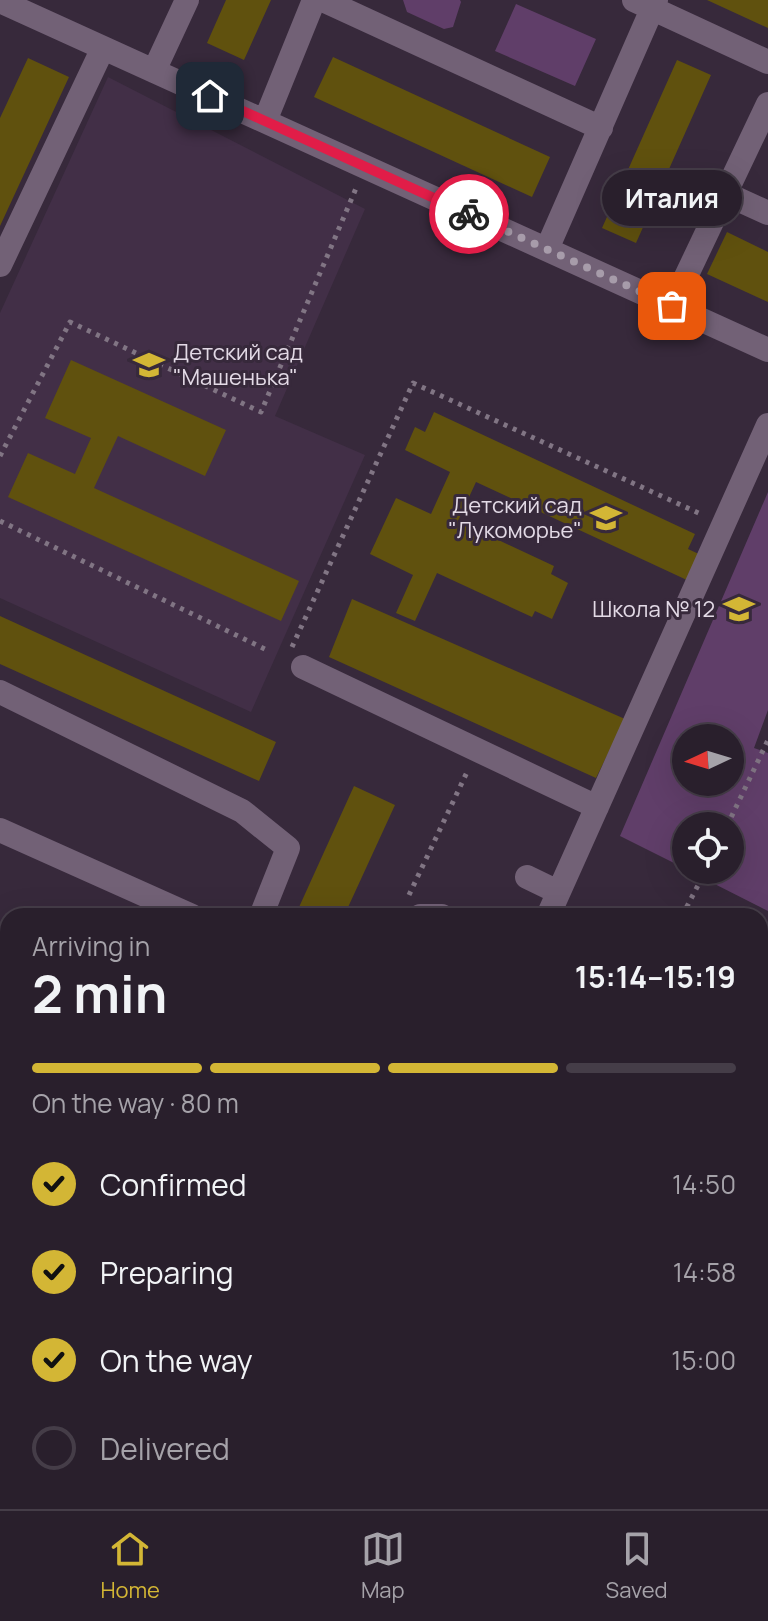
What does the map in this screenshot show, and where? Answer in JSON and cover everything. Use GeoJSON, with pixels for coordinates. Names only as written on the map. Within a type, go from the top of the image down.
{"type":"FeatureCollection","features":[{"type":"Feature","properties":{"kind":"lane"},"geometry":{"type":"LineString","coordinates":[[154,71],[187,0]]}},
{"type":"Feature","properties":{"kind":"lane"},"geometry":{"type":"LineString","coordinates":[[265,121],[314,0]]}},
{"type":"Feature","properties":{"kind":"lane"},"geometry":{"type":"LineString","coordinates":[[323,0],[601,128]]}},
{"type":"Feature","properties":{"kind":"lane"},"geometry":{"type":"LineString","coordinates":[[547,249],[601,128],[648,3],[768,62]]}},
{"type":"Feature","properties":{"kind":"lane"},"geometry":{"type":"LineString","coordinates":[[1,5],[103,48],[768,350]]}},
{"type":"Feature","properties":{"kind":"lane"},"geometry":{"type":"LineString","coordinates":[[0,265],[103,48]]}},
{"type":"Feature","properties":{"kind":"lane"},"geometry":{"type":"LineString","coordinates":[[672,306],[768,104]]}},
{"type":"Feature","properties":{"kind":"lane"},"geometry":{"type":"LineString","coordinates":[[724,193],[768,213]]}},
{"type":"Feature","properties":{"kind":"lane"},"geometry":{"type":"LineString","coordinates":[[551,908],[768,425]]}},
{"type":"Feature","properties":{"kind":"lane"},"geometry":{"type":"LineString","coordinates":[[303,667],[597,807]]}},
{"type":"Feature","properties":{"kind":"lane"},"geometry":{"type":"LineString","coordinates":[[0,692],[242,811],[288,848],[264,908]]}},
{"type":"Feature","properties":{"kind":"lane"},"geometry":{"type":"LineString","coordinates":[[0,830],[174,908]]}},
{"type":"Feature","properties":{"kind":"lane"},"geometry":{"type":"LineString","coordinates":[[527,877],[558,892]]}},
{"type":"Feature","properties":{"kind":"path"},"geometry":{"type":"LineString","coordinates":[[0,456],[70,322],[261,412],[365,167]]}},
{"type":"Feature","properties":{"kind":"path"},"geometry":{"type":"LineString","coordinates":[[303,667],[287,658],[413,383],[722,524]]}},
{"type":"Feature","properties":{"kind":"path"},"geometry":{"type":"LineString","coordinates":[[0,521],[269,651]]}},
{"type":"Feature","properties":{"kind":"path"},"geometry":{"type":"LineString","coordinates":[[734,812],[768,740]]}},
{"type":"Feature","properties":{"kind":"path"},"geometry":{"type":"LineString","coordinates":[[414,907],[477,751]]}},
{"type":"Feature","properties":{"kind":"path"},"geometry":{"type":"LineString","coordinates":[[686,908],[699,884]]}},
{"type":"Feature","properties":{"kind":"shaded area"},"geometry":{"type":"Polygon","coordinates":[[[403,0],[461,2],[453,27],[444,29],[407,12],[403,0]]]}},
{"type":"Feature","properties":{"kind":"shaded area"},"geometry":{"type":"Polygon","coordinates":[[[516,4],[596,39],[575,86],[495,51],[516,4]]]}},
{"type":"Feature","properties":{"kind":"shaded area","name":"Детский сад \"Машенька\""},"geometry":{"type":"Polygon","coordinates":[[[108,77],[365,209],[275,416],[365,455],[251,712],[0,598],[0,313],[108,77]]]}},
{"type":"Feature","properties":{"kind":"shaded area","name":"Школа № 12"},"geometry":{"type":"Polygon","coordinates":[[[768,492],[768,710],[754,748],[768,753],[768,908],[762,908],[715,884],[744,884],[744,812],[672,812],[672,862],[620,836],[768,492]]]}},
{"type":"Feature","properties":{"kind":"building"},"geometry":{"type":"Polygon","coordinates":[[[226,0],[271,0],[244,60],[207,43],[226,0]]]}},
{"type":"Feature","properties":{"kind":"building"},"geometry":{"type":"Polygon","coordinates":[[[707,0],[768,0],[768,28],[707,0]]]}},
{"type":"Feature","properties":{"kind":"building"},"geometry":{"type":"Polygon","coordinates":[[[333,57],[550,157],[532,197],[314,97],[333,57]]]}},
{"type":"Feature","properties":{"kind":"building"},"geometry":{"type":"Polygon","coordinates":[[[28,58],[69,77],[0,226],[0,118],[28,58]]]}},
{"type":"Feature","properties":{"kind":"building"},"geometry":{"type":"Polygon","coordinates":[[[677,60],[711,75],[636,243],[602,228],[677,60]]]}},
{"type":"Feature","properties":{"kind":"building"},"geometry":{"type":"Polygon","coordinates":[[[727,232],[768,252],[768,302],[707,274],[727,232]]]}},
{"type":"Feature","properties":{"kind":"building"},"geometry":{"type":"Polygon","coordinates":[[[71,360],[226,430],[205,476],[118,436],[94,488],[299,581],[281,621],[8,497],[28,453],[75,474],[91,438],[45,418],[71,360]]]}},
{"type":"Feature","properties":{"kind":"building","name":"Детский сад \"Лукоморье\""},"geometry":{"type":"Polygon","coordinates":[[[434,412],[695,534],[688,549],[701,555],[689,581],[476,482],[458,521],[554,566],[551,574],[568,583],[552,619],[535,611],[532,617],[437,573],[415,621],[396,613],[413,575],[370,554],[396,498],[431,514],[450,472],[405,450],[415,427],[425,432],[434,412]]]}},
{"type":"Feature","properties":{"kind":"building"},"geometry":{"type":"Polygon","coordinates":[[[352,599],[625,719],[596,778],[329,657],[352,599]]]}},
{"type":"Feature","properties":{"kind":"building"},"geometry":{"type":"Polygon","coordinates":[[[0,616],[276,742],[259,781],[0,664],[0,616]]]}},
{"type":"Feature","properties":{"kind":"building"},"geometry":{"type":"Polygon","coordinates":[[[354,786],[395,805],[348,908],[299,908],[354,786]]]}},
{"type":"Feature","properties":{"kind":"way so far"},"geometry":{"type":"LineString","coordinates":[[469,214],[672,306]]}},
{"type":"Feature","properties":{"kind":"place","name":"Италия"},"geometry":{"type":"Point","coordinates":[672,306]}},
{"type":"Feature","properties":{"kind":"place","name":"Детский сад \"Машенька\""},"geometry":{"type":"Point","coordinates":[149,365]}},
{"type":"Feature","properties":{"kind":"place","name":"Детский сад \"Лукоморье\""},"geometry":{"type":"Point","coordinates":[606,518]}},
{"type":"Feature","properties":{"kind":"place","name":"Школа № 12"},"geometry":{"type":"Point","coordinates":[739,609]}},
{"type":"Feature","properties":{"kind":"route"},"geometry":{"type":"LineString","coordinates":[[210,96],[469,214]]}}]}
